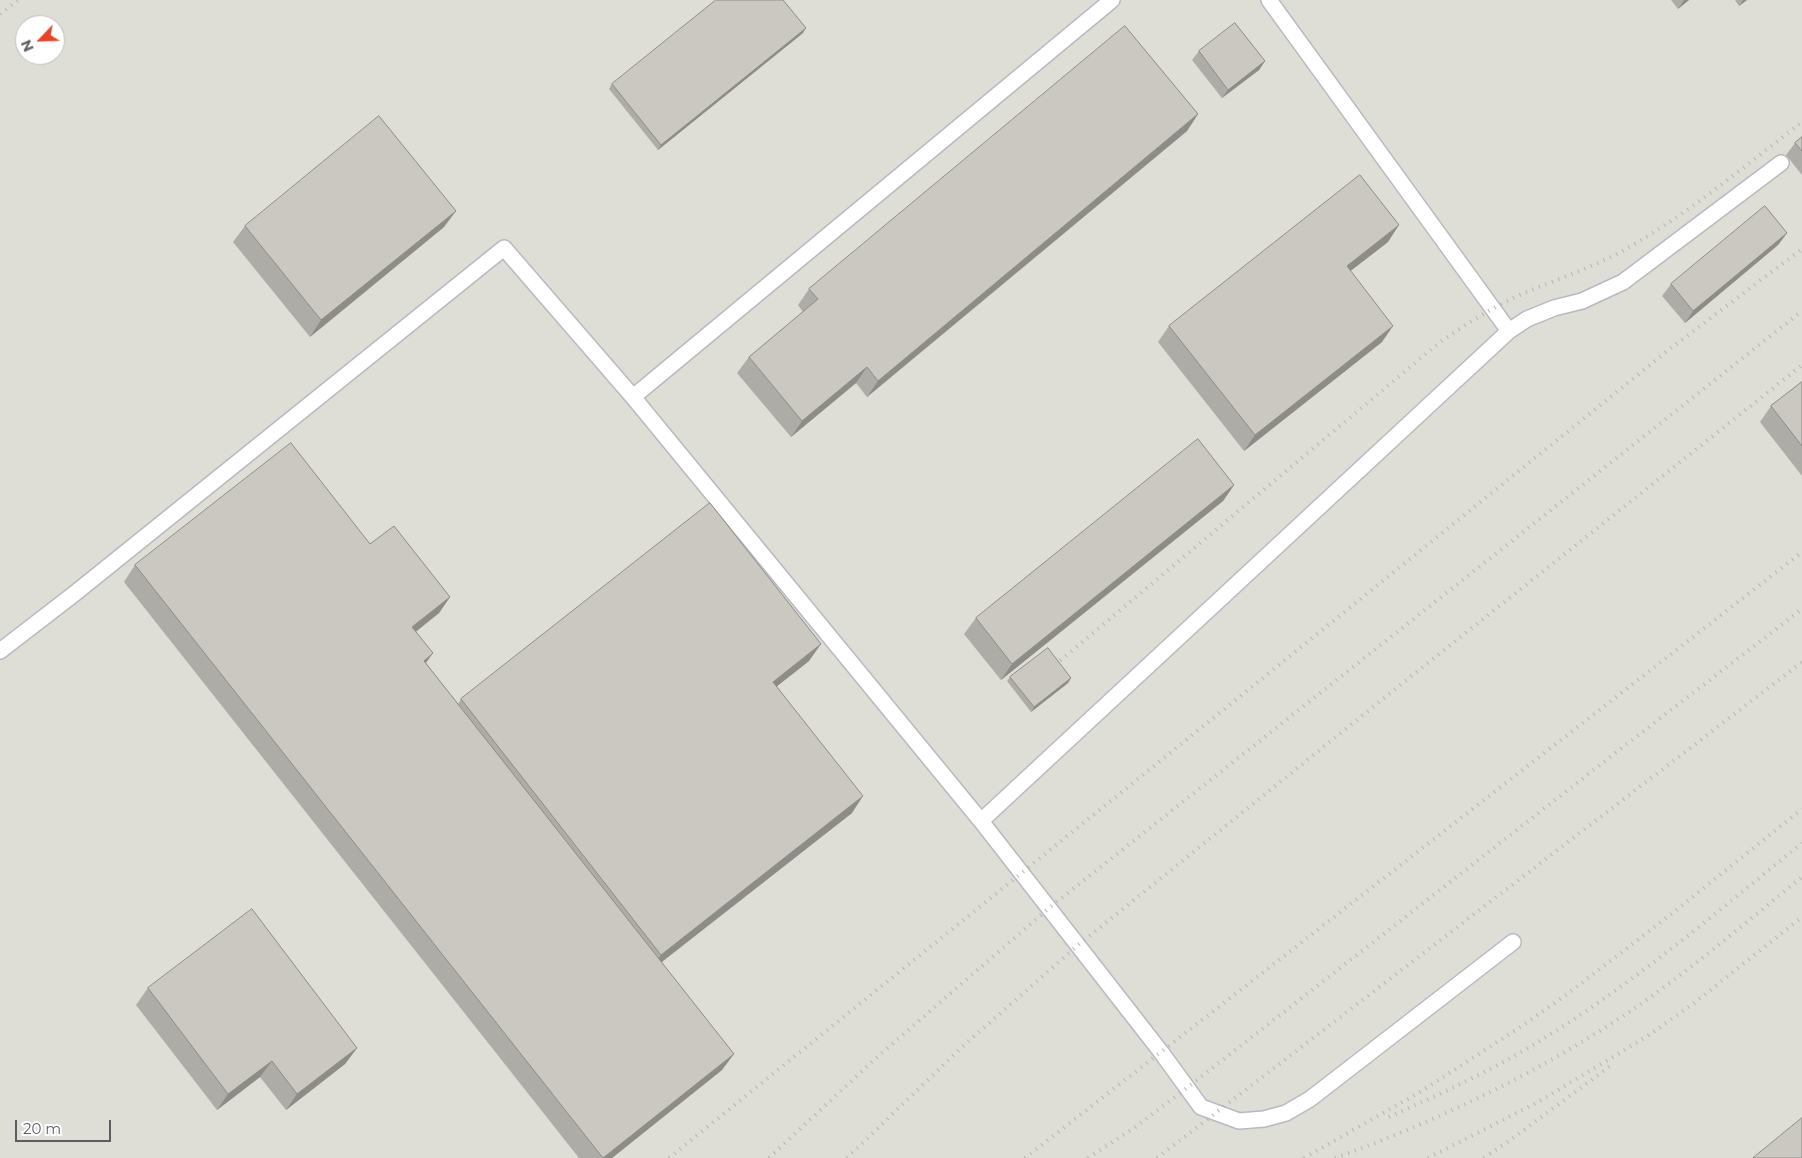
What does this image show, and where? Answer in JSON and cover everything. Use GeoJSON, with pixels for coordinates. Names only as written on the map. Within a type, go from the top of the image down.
{"type":"FeatureCollection","features":[{"type":"Feature","properties":{"kind":"lane"},"geometry":{"type":"LineString","coordinates":[[633,397],[1112,0]]}},
{"type":"Feature","properties":{"kind":"lane"},"geometry":{"type":"LineString","coordinates":[[1269,0],[1509,331]]}},
{"type":"Feature","properties":{"kind":"lane"},"geometry":{"type":"LineString","coordinates":[[981,821],[1509,331],[1527,319],[1554,308],[1582,300],[1623,282],[1781,163]]}},
{"type":"Feature","properties":{"kind":"lane"},"geometry":{"type":"LineString","coordinates":[[0,651],[504,248],[633,397],[981,821],[1161,1052],[1201,1107],[1239,1121],[1264,1119],[1286,1113],[1310,1099],[1514,942]]}},
{"type":"Feature","properties":{"kind":"shaded area"},"geometry":{"type":"Polygon","coordinates":[[[0,0],[1802,0],[1802,1158],[0,1158],[0,0]]]}},
{"type":"Feature","properties":{"kind":"building"},"geometry":{"type":"Polygon","coordinates":[[[716,0],[783,0],[806,28],[661,145],[612,84],[716,0]]]}},
{"type":"Feature","properties":{"kind":"building"},"geometry":{"type":"Polygon","coordinates":[[[1235,23],[1265,61],[1228,90],[1199,51],[1235,23]]]}},
{"type":"Feature","properties":{"kind":"building"},"geometry":{"type":"Polygon","coordinates":[[[1125,26],[1198,114],[878,381],[867,367],[802,421],[749,357],[818,299],[809,289],[1125,26]]]}},
{"type":"Feature","properties":{"kind":"building"},"geometry":{"type":"Polygon","coordinates":[[[379,116],[456,211],[321,320],[245,226],[379,116]]]}},
{"type":"Feature","properties":{"kind":"building"},"geometry":{"type":"Polygon","coordinates":[[[1802,137],[1802,151],[1795,143],[1802,137]]]}},
{"type":"Feature","properties":{"kind":"building"},"geometry":{"type":"Polygon","coordinates":[[[1360,175],[1399,225],[1347,266],[1393,326],[1255,435],[1169,326],[1360,175]]]}},
{"type":"Feature","properties":{"kind":"building"},"geometry":{"type":"Polygon","coordinates":[[[1765,206],[1787,233],[1693,311],[1671,284],[1765,206]]]}},
{"type":"Feature","properties":{"kind":"building"},"geometry":{"type":"Polygon","coordinates":[[[1802,382],[1802,446],[1771,406],[1802,382]]]}},
{"type":"Feature","properties":{"kind":"building"},"geometry":{"type":"Polygon","coordinates":[[[1198,439],[1234,485],[1012,664],[976,618],[1198,439]]]}},
{"type":"Feature","properties":{"kind":"building"},"geometry":{"type":"Polygon","coordinates":[[[291,443],[370,544],[394,526],[450,597],[412,627],[433,653],[424,661],[734,1054],[603,1158],[135,565],[291,443]]]}},
{"type":"Feature","properties":{"kind":"building"},"geometry":{"type":"Polygon","coordinates":[[[710,503],[821,644],[773,682],[863,796],[661,955],[461,699],[710,503]]]}},
{"type":"Feature","properties":{"kind":"building"},"geometry":{"type":"Polygon","coordinates":[[[1048,648],[1071,678],[1034,707],[1010,677],[1048,648]]]}},
{"type":"Feature","properties":{"kind":"building"},"geometry":{"type":"Polygon","coordinates":[[[252,909],[357,1048],[297,1094],[272,1061],[228,1094],[148,988],[252,909]]]}},
{"type":"Feature","properties":{"kind":"building"},"geometry":{"type":"Polygon","coordinates":[[[1802,1118],[1802,1158],[1753,1158],[1802,1118]]]}},
{"type":"Feature","properties":{"kind":"railway"},"geometry":{"type":"LineString","coordinates":[[0,14],[18,0]]}},
{"type":"Feature","properties":{"kind":"railway"},"geometry":{"type":"LineString","coordinates":[[1055,665],[1440,342],[1480,316],[1511,299],[1602,261],[1638,242],[1687,210],[1802,122]]}},
{"type":"Feature","properties":{"kind":"railway"},"geometry":{"type":"LineString","coordinates":[[669,1158],[1671,348],[1802,249]]}},
{"type":"Feature","properties":{"kind":"railway"},"geometry":{"type":"LineString","coordinates":[[769,1158],[876,1058],[1049,908],[1802,311]]}},
{"type":"Feature","properties":{"kind":"railway"},"geometry":{"type":"LineString","coordinates":[[847,1158],[962,1047],[1077,946],[1399,686],[1802,365]]}},
{"type":"Feature","properties":{"kind":"railway"},"geometry":{"type":"LineString","coordinates":[[1025,1158],[1802,552]]}},
{"type":"Feature","properties":{"kind":"railway"},"geometry":{"type":"LineString","coordinates":[[1088,1158],[1134,1128],[1188,1087],[1802,609]]}},
{"type":"Feature","properties":{"kind":"railway"},"geometry":{"type":"LineString","coordinates":[[1157,1158],[1802,662]]}},
{"type":"Feature","properties":{"kind":"railway"},"geometry":{"type":"LineString","coordinates":[[1304,1158],[1420,1092],[1519,1028],[1566,995],[1665,919],[1802,809]]}},
{"type":"Feature","properties":{"kind":"railway"},"geometry":{"type":"LineString","coordinates":[[1389,1117],[1502,1063],[1573,1020],[1673,947],[1802,843]]}},
{"type":"Feature","properties":{"kind":"railway"},"geometry":{"type":"LineString","coordinates":[[1335,1158],[1373,1144],[1485,1095],[1592,1036],[1671,982],[1802,877]]}},
{"type":"Feature","properties":{"kind":"railway"},"geometry":{"type":"LineString","coordinates":[[1428,1158],[1538,1102],[1646,1037],[1693,1004],[1802,917]]}},
{"type":"Feature","properties":{"kind":"railway"},"geometry":{"type":"LineString","coordinates":[[1484,1158],[1613,1064]]}}]}
